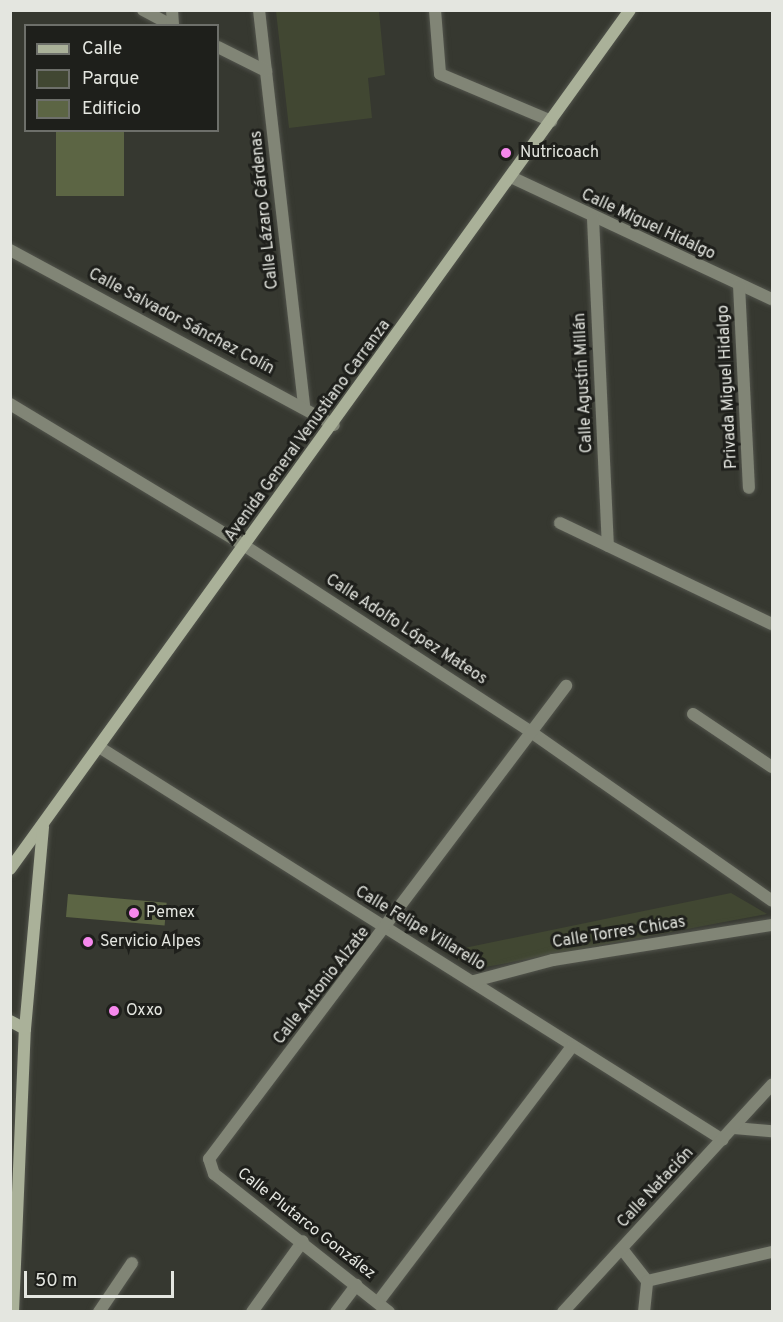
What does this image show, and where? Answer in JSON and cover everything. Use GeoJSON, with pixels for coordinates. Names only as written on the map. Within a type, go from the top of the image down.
{"type":"FeatureCollection","features":[{"type":"Feature","properties":{"kind":"main road","name":"Avenida General Venustiano Carranza"},"geometry":{"type":"LineString","coordinates":[[10,868],[43,826],[334,425],[630,10]]}},
{"type":"Feature","properties":{"kind":"main road"},"geometry":{"type":"LineString","coordinates":[[13,1311],[25,1029],[43,826]]}},
{"type":"Feature","properties":{"kind":"main road"},"geometry":{"type":"LineString","coordinates":[[10,1021],[25,1029]]}},
{"type":"Feature","properties":{"kind":"street"},"geometry":{"type":"LineString","coordinates":[[143,10],[169,24]]}},
{"type":"Feature","properties":{"kind":"street","name":"Calle Lázaro Cárdenas"},"geometry":{"type":"LineString","coordinates":[[259,10],[304,406]]}},
{"type":"Feature","properties":{"kind":"street"},"geometry":{"type":"LineString","coordinates":[[435,10],[440,74],[552,122]]}},
{"type":"Feature","properties":{"kind":"street"},"geometry":{"type":"LineString","coordinates":[[219,47],[267,71]]}},
{"type":"Feature","properties":{"kind":"street","name":"Calle Miguel Hidalgo"},"geometry":{"type":"LineString","coordinates":[[511,177],[593,218],[772,299]]}},
{"type":"Feature","properties":{"kind":"street","name":"Calle Agustín Millán"},"geometry":{"type":"LineString","coordinates":[[593,218],[608,546]]}},
{"type":"Feature","properties":{"kind":"street","name":"Calle Salvador Sánchez Colín"},"geometry":{"type":"LineString","coordinates":[[10,250],[304,406],[334,425]]}},
{"type":"Feature","properties":{"kind":"street","name":"Privada Miguel Hidalgo"},"geometry":{"type":"LineString","coordinates":[[739,285],[749,488]]}},
{"type":"Feature","properties":{"kind":"street","name":"Calle Adolfo López Mateos"},"geometry":{"type":"LineString","coordinates":[[10,404],[245,546],[531,732],[772,901]]}},
{"type":"Feature","properties":{"kind":"street"},"geometry":{"type":"LineString","coordinates":[[560,523],[772,624]]}},
{"type":"Feature","properties":{"kind":"street","name":"Calle Antonio Alzate"},"geometry":{"type":"LineString","coordinates":[[209,1159],[387,930],[566,686]]}},
{"type":"Feature","properties":{"kind":"street"},"geometry":{"type":"LineString","coordinates":[[693,714],[772,767]]}},
{"type":"Feature","properties":{"kind":"street","name":"Calle Felipe Villarello"},"geometry":{"type":"LineString","coordinates":[[99,747],[387,930],[474,981],[572,1046],[723,1140]]}},
{"type":"Feature","properties":{"kind":"street","name":"Calle Torres Chicas"},"geometry":{"type":"LineString","coordinates":[[474,981],[553,960],[772,925]]}},
{"type":"Feature","properties":{"kind":"street"},"geometry":{"type":"LineString","coordinates":[[378,1302],[572,1046]]}},
{"type":"Feature","properties":{"kind":"street","name":"Calle Natación"},"geometry":{"type":"LineString","coordinates":[[563,1311],[772,1085]]}},
{"type":"Feature","properties":{"kind":"street"},"geometry":{"type":"LineString","coordinates":[[734,1128],[772,1131]]}},
{"type":"Feature","properties":{"kind":"street","name":"Calle Plutarco González"},"geometry":{"type":"LineString","coordinates":[[209,1159],[214,1174],[303,1241],[389,1311]]}},
{"type":"Feature","properties":{"kind":"street"},"geometry":{"type":"LineString","coordinates":[[252,1311],[303,1241]]}},
{"type":"Feature","properties":{"kind":"street"},"geometry":{"type":"LineString","coordinates":[[622,1249],[647,1281],[644,1311]]}},
{"type":"Feature","properties":{"kind":"street"},"geometry":{"type":"LineString","coordinates":[[647,1281],[772,1252]]}},
{"type":"Feature","properties":{"kind":"street"},"geometry":{"type":"LineString","coordinates":[[99,1311],[132,1263]]}},
{"type":"Feature","properties":{"kind":"street"},"geometry":{"type":"LineString","coordinates":[[336,1311],[356,1285]]}},
{"type":"Feature","properties":{"kind":"green space"},"geometry":{"type":"Polygon","coordinates":[[[276,11],[379,11],[385,75],[368,78],[372,118],[289,128],[276,11]]]}},
{"type":"Feature","properties":{"kind":"green space"},"geometry":{"type":"Polygon","coordinates":[[[731,893],[767,914],[475,969],[445,952],[731,893]]]}},
{"type":"Feature","properties":{"kind":"building"},"geometry":{"type":"Polygon","coordinates":[[[56,132],[124,132],[124,196],[56,196],[56,132]]]}},
{"type":"Feature","properties":{"kind":"building","name":"Pemex"},"geometry":{"type":"Polygon","coordinates":[[[68,894],[167,903],[165,926],[66,917],[68,894]]]}},
{"type":"Feature","properties":{"kind":"place","name":"Nutricoach"},"geometry":{"type":"Point","coordinates":[506,153]}},
{"type":"Feature","properties":{"kind":"place","name":"Pemex"},"geometry":{"type":"Point","coordinates":[134,913]}},
{"type":"Feature","properties":{"kind":"place","name":"Servicio Alpes"},"geometry":{"type":"Point","coordinates":[88,942]}},
{"type":"Feature","properties":{"kind":"place","name":"Oxxo"},"geometry":{"type":"Point","coordinates":[114,1011]}}]}
